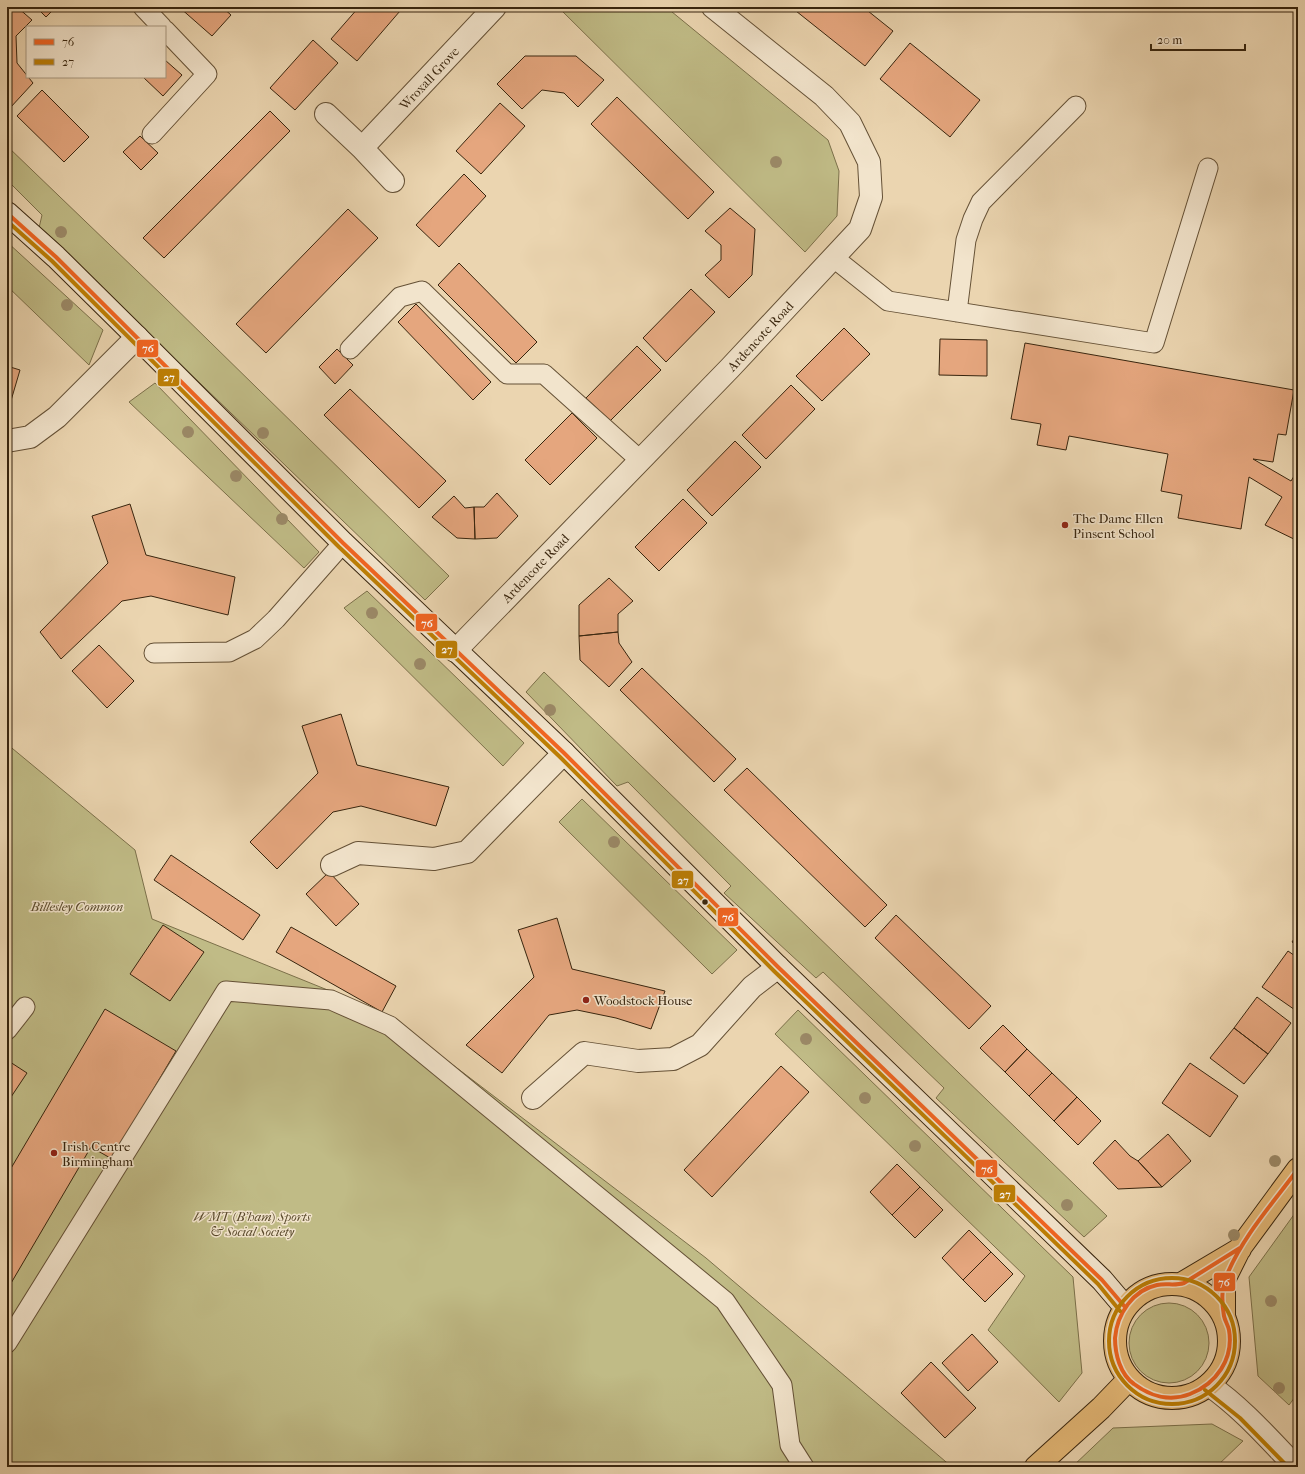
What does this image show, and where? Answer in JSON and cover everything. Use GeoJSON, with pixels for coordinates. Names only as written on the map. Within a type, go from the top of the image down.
{"type":"FeatureCollection","features":[{"type":"Feature","properties":{"kind":"main road"},"geometry":{"type":"LineString","coordinates":[[1224,1315],[1213,1300],[1198,1289],[1181,1284],[1160,1284],[1140,1292],[1125,1307],[1118,1321],[1114,1336],[1115,1352],[1120,1367],[1129,1380],[1140,1389],[1153,1396],[1168,1398],[1182,1398],[1196,1393],[1209,1385],[1219,1374],[1226,1360],[1230,1345],[1224,1315],[1224,1280],[1240,1248],[1298,1169]]}},
{"type":"Feature","properties":{"kind":"main road"},"geometry":{"type":"LineString","coordinates":[[1181,1284],[1240,1248]]}},
{"type":"Feature","properties":{"kind":"main road"},"geometry":{"type":"LineString","coordinates":[[1036,1467],[1101,1408],[1129,1380]]}},
{"type":"Feature","properties":{"kind":"street","name":"Wroxall Grove"},"geometry":{"type":"LineString","coordinates":[[362,148],[495,7]]}},
{"type":"Feature","properties":{"kind":"street","name":"Ardencote Road"},"geometry":{"type":"LineString","coordinates":[[456,651],[730,368],[860,229],[871,198],[869,162],[850,122],[824,96],[712,7]]}},
{"type":"Feature","properties":{"kind":"street"},"geometry":{"type":"LineString","coordinates":[[326,114],[362,148],[393,181]]}},
{"type":"Feature","properties":{"kind":"street"},"geometry":{"type":"LineString","coordinates":[[7,213],[56,257],[343,542],[564,753],[778,967],[1102,1280],[1125,1307]]}},
{"type":"Feature","properties":{"kind":"street"},"geometry":{"type":"LineString","coordinates":[[7,441],[30,437],[57,417],[137,337]]}},
{"type":"Feature","properties":{"kind":"street"},"geometry":{"type":"LineString","coordinates":[[332,865],[358,853],[434,859],[467,852],[564,753]]}},
{"type":"Feature","properties":{"kind":"street"},"geometry":{"type":"LineString","coordinates":[[533,1098],[584,1053],[638,1061],[673,1059],[700,1045],[752,987],[778,967]]}},
{"type":"Feature","properties":{"kind":"street"},"geometry":{"type":"LineString","coordinates":[[1209,1385],[1228,1399],[1254,1423],[1296,1467]]}},
{"type":"Feature","properties":{"kind":"lane"},"geometry":{"type":"LineString","coordinates":[[142,7],[161,26]]}},
{"type":"Feature","properties":{"kind":"lane"},"geometry":{"type":"LineString","coordinates":[[152,134],[207,74],[166,31]]}},
{"type":"Feature","properties":{"kind":"lane"},"geometry":{"type":"LineString","coordinates":[[957,312],[966,240],[981,202],[1076,106]]}},
{"type":"Feature","properties":{"kind":"lane"},"geometry":{"type":"LineString","coordinates":[[834,258],[888,301],[1154,343],[1208,168]]}},
{"type":"Feature","properties":{"kind":"lane"},"geometry":{"type":"LineString","coordinates":[[350,349],[400,297],[422,291],[507,374],[544,374],[640,460]]}},
{"type":"Feature","properties":{"kind":"lane"},"geometry":{"type":"LineString","coordinates":[[154,653],[228,652],[255,639],[276,619],[343,542]]}},
{"type":"Feature","properties":{"kind":"lane"},"geometry":{"type":"LineString","coordinates":[[7,1343],[226,991],[331,1000],[390,1026],[725,1301],[782,1385],[790,1445],[804,1467]]}},
{"type":"Feature","properties":{"kind":"lane"},"geometry":{"type":"LineString","coordinates":[[7,1030],[25,1007]]}},
{"type":"Feature","properties":{"kind":"green space"},"geometry":{"type":"Polygon","coordinates":[[[558,7],[666,7],[828,140],[839,171],[837,216],[805,252],[558,7]]]}},
{"type":"Feature","properties":{"kind":"green space"},"geometry":{"type":"Polygon","coordinates":[[[7,146],[163,296],[449,576],[425,600],[39,228],[42,215],[7,180],[7,146]]]}},
{"type":"Feature","properties":{"kind":"green space"},"geometry":{"type":"Polygon","coordinates":[[[7,242],[103,330],[89,365],[7,286],[7,242]]]}},
{"type":"Feature","properties":{"kind":"green space"},"geometry":{"type":"Polygon","coordinates":[[[155,383],[319,552],[304,568],[129,402],[155,383]]]}},
{"type":"Feature","properties":{"kind":"green space"},"geometry":{"type":"Polygon","coordinates":[[[367,591],[524,743],[503,766],[344,608],[367,591]]]}},
{"type":"Feature","properties":{"kind":"green space"},"geometry":{"type":"Polygon","coordinates":[[[544,672],[1107,1216],[1084,1237],[936,1098],[944,1088],[823,972],[816,978],[724,893],[731,886],[628,782],[617,786],[526,692],[544,672]]]}},
{"type":"Feature","properties":{"kind":"green space","name":"WMT (B'ham) Sports & Social Society"},"geometry":{"type":"Polygon","coordinates":[[[7,744],[135,850],[152,919],[382,1012],[394,1020],[706,1258],[952,1467],[7,1467],[7,744]]]}},
{"type":"Feature","properties":{"kind":"green space"},"geometry":{"type":"Polygon","coordinates":[[[582,799],[737,950],[712,974],[559,822],[582,799]]]}},
{"type":"Feature","properties":{"kind":"green space"},"geometry":{"type":"Polygon","coordinates":[[[798,1010],[1073,1277],[1082,1373],[1059,1402],[988,1330],[1025,1276],[775,1034],[798,1010]]]}},
{"type":"Feature","properties":{"kind":"green space"},"geometry":{"type":"Polygon","coordinates":[[[1298,1209],[1298,1393],[1289,1405],[1258,1376],[1249,1277],[1298,1209]]]}},
{"type":"Feature","properties":{"kind":"green space"},"geometry":{"type":"Polygon","coordinates":[[[1161,1303],[1177,1303],[1198,1314],[1209,1335],[1209,1351],[1198,1372],[1177,1383],[1161,1383],[1147,1377],[1140,1372],[1135,1365],[1129,1351],[1129,1335],[1135,1321],[1140,1314],[1147,1309],[1161,1303]]]}},
{"type":"Feature","properties":{"kind":"green space"},"geometry":{"type":"Polygon","coordinates":[[[1212,1424],[1243,1441],[1216,1467],[1072,1467],[1113,1428],[1212,1424]]]}},
{"type":"Feature","properties":{"kind":"building"},"geometry":{"type":"Polygon","coordinates":[[[7,7],[17,7],[32,20],[16,36],[17,63],[26,74],[26,78],[29,78],[33,83],[10,108],[7,104],[7,7]]]}},
{"type":"Feature","properties":{"kind":"building"},"geometry":{"type":"Polygon","coordinates":[[[36,7],[56,7],[46,17],[36,7]]]}},
{"type":"Feature","properties":{"kind":"building"},"geometry":{"type":"Polygon","coordinates":[[[179,7],[222,7],[231,15],[212,36],[179,7]]]}},
{"type":"Feature","properties":{"kind":"building"},"geometry":{"type":"Polygon","coordinates":[[[359,7],[395,7],[400,11],[357,61],[331,39],[359,7]]]}},
{"type":"Feature","properties":{"kind":"building"},"geometry":{"type":"Polygon","coordinates":[[[799,7],[863,7],[893,31],[865,66],[796,11],[799,7]]]}},
{"type":"Feature","properties":{"kind":"building"},"geometry":{"type":"Polygon","coordinates":[[[313,40],[338,63],[295,110],[270,88],[313,40]]]}},
{"type":"Feature","properties":{"kind":"building"},"geometry":{"type":"Polygon","coordinates":[[[910,43],[980,100],[950,137],[880,79],[910,43]]]}},
{"type":"Feature","properties":{"kind":"building"},"geometry":{"type":"Polygon","coordinates":[[[525,56],[576,56],[604,80],[578,107],[564,93],[542,90],[522,109],[497,84],[525,56]]]}},
{"type":"Feature","properties":{"kind":"building"},"geometry":{"type":"Polygon","coordinates":[[[166,61],[182,75],[163,96],[144,78],[166,78],[166,61]]]}},
{"type":"Feature","properties":{"kind":"building"},"geometry":{"type":"Polygon","coordinates":[[[42,90],[89,137],[64,162],[17,116],[42,90]]]}},
{"type":"Feature","properties":{"kind":"building"},"geometry":{"type":"Polygon","coordinates":[[[617,97],[714,192],[688,219],[591,124],[617,97]]]}},
{"type":"Feature","properties":{"kind":"building"},"geometry":{"type":"Polygon","coordinates":[[[500,103],[525,126],[481,174],[456,151],[500,103]]]}},
{"type":"Feature","properties":{"kind":"building"},"geometry":{"type":"Polygon","coordinates":[[[270,111],[290,131],[164,258],[143,238],[270,111]]]}},
{"type":"Feature","properties":{"kind":"building"},"geometry":{"type":"Polygon","coordinates":[[[140,136],[158,153],[141,170],[123,152],[140,136]]]}},
{"type":"Feature","properties":{"kind":"building"},"geometry":{"type":"Polygon","coordinates":[[[464,174],[486,196],[439,247],[416,225],[464,174]]]}},
{"type":"Feature","properties":{"kind":"building"},"geometry":{"type":"Polygon","coordinates":[[[730,208],[755,229],[752,275],[729,298],[705,275],[721,260],[721,245],[705,231],[730,208]]]}},
{"type":"Feature","properties":{"kind":"building"},"geometry":{"type":"Polygon","coordinates":[[[348,209],[378,238],[266,353],[236,324],[348,209]]]}},
{"type":"Feature","properties":{"kind":"building"},"geometry":{"type":"Polygon","coordinates":[[[459,263],[537,342],[516,363],[438,285],[459,263]]]}},
{"type":"Feature","properties":{"kind":"building"},"geometry":{"type":"Polygon","coordinates":[[[691,289],[715,312],[666,362],[643,338],[691,289]]]}},
{"type":"Feature","properties":{"kind":"building"},"geometry":{"type":"Polygon","coordinates":[[[416,304],[491,382],[473,400],[398,322],[416,304]]]}},
{"type":"Feature","properties":{"kind":"building"},"geometry":{"type":"Polygon","coordinates":[[[844,328],[870,354],[822,401],[796,376],[844,328]]]}},
{"type":"Feature","properties":{"kind":"building"},"geometry":{"type":"Polygon","coordinates":[[[940,339],[987,340],[987,376],[939,375],[940,339]]]}},
{"type":"Feature","properties":{"kind":"building"},"geometry":{"type":"Polygon","coordinates":[[[1025,343],[1294,390],[1286,435],[1278,434],[1273,462],[1253,459],[1291,481],[1298,470],[1298,541],[1265,525],[1282,497],[1249,477],[1241,529],[1178,518],[1182,495],[1161,491],[1168,454],[1069,436],[1066,450],[1037,445],[1041,424],[1011,419],[1025,343]]]}},
{"type":"Feature","properties":{"kind":"building"},"geometry":{"type":"Polygon","coordinates":[[[637,346],[661,370],[610,421],[586,398],[637,346]]]}},
{"type":"Feature","properties":{"kind":"building"},"geometry":{"type":"Polygon","coordinates":[[[337,349],[353,365],[335,384],[319,367],[337,349]]]}},
{"type":"Feature","properties":{"kind":"building"},"geometry":{"type":"Polygon","coordinates":[[[7,366],[20,370],[10,404],[7,403],[7,366]]]}},
{"type":"Feature","properties":{"kind":"building"},"geometry":{"type":"Polygon","coordinates":[[[791,385],[815,409],[766,459],[742,435],[791,385]]]}},
{"type":"Feature","properties":{"kind":"building"},"geometry":{"type":"Polygon","coordinates":[[[350,389],[446,481],[419,508],[324,415],[350,389]]]}},
{"type":"Feature","properties":{"kind":"building"},"geometry":{"type":"Polygon","coordinates":[[[572,413],[597,438],[550,485],[525,460],[572,413]]]}},
{"type":"Feature","properties":{"kind":"building"},"geometry":{"type":"Polygon","coordinates":[[[735,441],[761,467],[712,516],[687,490],[735,441]]]}},
{"type":"Feature","properties":{"kind":"building"},"geometry":{"type":"Polygon","coordinates":[[[497,493],[518,516],[497,538],[475,539],[474,507],[484,507],[497,493]]]}},
{"type":"Feature","properties":{"kind":"building"},"geometry":{"type":"Polygon","coordinates":[[[454,496],[465,508],[474,507],[475,539],[457,538],[432,517],[454,496]]]}},
{"type":"Feature","properties":{"kind":"building"},"geometry":{"type":"Polygon","coordinates":[[[683,499],[707,523],[659,571],[635,547],[683,499]]]}},
{"type":"Feature","properties":{"kind":"building"},"geometry":{"type":"Polygon","coordinates":[[[130,504],[146,555],[235,577],[228,615],[151,596],[122,601],[61,659],[40,632],[108,563],[92,516],[130,504]]]}},
{"type":"Feature","properties":{"kind":"building"},"geometry":{"type":"Polygon","coordinates":[[[609,578],[633,601],[618,614],[618,632],[579,636],[579,605],[609,578]]]}},
{"type":"Feature","properties":{"kind":"building"},"geometry":{"type":"Polygon","coordinates":[[[618,632],[619,643],[632,662],[609,687],[580,660],[579,636],[618,632]]]}},
{"type":"Feature","properties":{"kind":"building"},"geometry":{"type":"Polygon","coordinates":[[[99,645],[134,681],[107,708],[72,671],[99,645]]]}},
{"type":"Feature","properties":{"kind":"building"},"geometry":{"type":"Polygon","coordinates":[[[642,668],[736,759],[714,782],[620,690],[642,668]]]}},
{"type":"Feature","properties":{"kind":"building"},"geometry":{"type":"Polygon","coordinates":[[[341,714],[357,765],[449,787],[436,826],[361,806],[333,812],[277,869],[250,842],[318,773],[302,726],[341,714]]]}},
{"type":"Feature","properties":{"kind":"building"},"geometry":{"type":"Polygon","coordinates":[[[747,768],[887,905],[865,927],[724,790],[747,768]]]}},
{"type":"Feature","properties":{"kind":"building"},"geometry":{"type":"Polygon","coordinates":[[[171,855],[260,915],[243,940],[154,880],[171,855]]]}},
{"type":"Feature","properties":{"kind":"building"},"geometry":{"type":"Polygon","coordinates":[[[329,872],[359,904],[336,926],[306,894],[329,872]]]}},
{"type":"Feature","properties":{"kind":"building"},"geometry":{"type":"Polygon","coordinates":[[[896,915],[991,1006],[969,1029],[875,938],[896,915]]]}},
{"type":"Feature","properties":{"kind":"building","name":"Woodstock House"},"geometry":{"type":"Polygon","coordinates":[[[557,918],[572,969],[665,991],[651,1029],[616,1018],[577,1010],[549,1015],[502,1073],[466,1045],[534,977],[518,930],[557,918]]]}},
{"type":"Feature","properties":{"kind":"building"},"geometry":{"type":"Polygon","coordinates":[[[163,925],[204,952],[170,1001],[130,974],[163,925]]]}},
{"type":"Feature","properties":{"kind":"building"},"geometry":{"type":"Polygon","coordinates":[[[291,927],[396,986],[382,1012],[276,952],[291,927]]]}},
{"type":"Feature","properties":{"kind":"building"},"geometry":{"type":"Polygon","coordinates":[[[1298,933],[1298,946],[1292,942],[1298,933]]]}},
{"type":"Feature","properties":{"kind":"building"},"geometry":{"type":"Polygon","coordinates":[[[1288,951],[1298,958],[1298,1012],[1262,987],[1288,951]]]}},
{"type":"Feature","properties":{"kind":"building"},"geometry":{"type":"Polygon","coordinates":[[[1257,997],[1291,1023],[1268,1054],[1234,1028],[1257,997]]]}},
{"type":"Feature","properties":{"kind":"building","name":"Irish Centre Birmingham"},"geometry":{"type":"Polygon","coordinates":[[[105,1009],[176,1051],[112,1159],[91,1147],[7,1290],[7,1175],[105,1009]]]}},
{"type":"Feature","properties":{"kind":"building"},"geometry":{"type":"Polygon","coordinates":[[[1003,1025],[1027,1049],[1005,1072],[980,1048],[1003,1025]]]}},
{"type":"Feature","properties":{"kind":"building"},"geometry":{"type":"Polygon","coordinates":[[[1234,1028],[1268,1054],[1244,1084],[1210,1058],[1234,1028]]]}},
{"type":"Feature","properties":{"kind":"building"},"geometry":{"type":"Polygon","coordinates":[[[1027,1049],[1052,1073],[1029,1096],[1005,1072],[1027,1049]]]}},
{"type":"Feature","properties":{"kind":"building"},"geometry":{"type":"Polygon","coordinates":[[[7,1060],[27,1073],[7,1103],[7,1060]]]}},
{"type":"Feature","properties":{"kind":"building"},"geometry":{"type":"Polygon","coordinates":[[[1190,1063],[1238,1096],[1210,1137],[1162,1103],[1190,1063]]]}},
{"type":"Feature","properties":{"kind":"building"},"geometry":{"type":"Polygon","coordinates":[[[781,1066],[809,1092],[712,1197],[684,1170],[781,1066]]]}},
{"type":"Feature","properties":{"kind":"building"},"geometry":{"type":"Polygon","coordinates":[[[1052,1073],[1077,1097],[1054,1121],[1029,1096],[1052,1073]]]}},
{"type":"Feature","properties":{"kind":"building"},"geometry":{"type":"Polygon","coordinates":[[[1077,1097],[1101,1121],[1078,1145],[1054,1121],[1077,1097]]]}},
{"type":"Feature","properties":{"kind":"building"},"geometry":{"type":"Polygon","coordinates":[[[1168,1134],[1191,1161],[1162,1187],[1138,1161],[1168,1134]]]}},
{"type":"Feature","properties":{"kind":"building"},"geometry":{"type":"Polygon","coordinates":[[[1115,1140],[1130,1156],[1138,1161],[1162,1187],[1118,1189],[1093,1163],[1115,1140]]]}},
{"type":"Feature","properties":{"kind":"building"},"geometry":{"type":"Polygon","coordinates":[[[897,1164],[920,1187],[892,1215],[870,1192],[897,1164]]]}},
{"type":"Feature","properties":{"kind":"building"},"geometry":{"type":"Polygon","coordinates":[[[920,1187],[943,1210],[915,1238],[892,1215],[920,1187]]]}},
{"type":"Feature","properties":{"kind":"building"},"geometry":{"type":"Polygon","coordinates":[[[969,1230],[991,1252],[963,1280],[942,1258],[969,1230]]]}},
{"type":"Feature","properties":{"kind":"building"},"geometry":{"type":"Polygon","coordinates":[[[991,1252],[1013,1274],[985,1302],[963,1280],[991,1252]]]}},
{"type":"Feature","properties":{"kind":"building"},"geometry":{"type":"Polygon","coordinates":[[[972,1334],[998,1362],[968,1391],[942,1363],[972,1334]]]}},
{"type":"Feature","properties":{"kind":"building"},"geometry":{"type":"Polygon","coordinates":[[[931,1362],[976,1408],[945,1438],[901,1393],[931,1362]]]}},
{"type":"Feature","properties":{"kind":"transit line","name":"76"},"geometry":{"type":"LineString","coordinates":[[7,213],[56,257],[343,543],[564,753],[778,967],[1102,1280],[1125,1307]]}},
{"type":"Feature","properties":{"kind":"transit line","name":"27"},"geometry":{"type":"LineString","coordinates":[[7,221],[52,261],[339,547],[560,757],[774,971],[1098,1284],[1120,1311]]}},
{"type":"Feature","properties":{"kind":"transit line","name":"76"},"geometry":{"type":"LineString","coordinates":[[1240,1248],[1184,1283],[1160,1284],[1148,1288],[1141,1292],[1128,1304],[1116,1329],[1115,1344],[1119,1363],[1129,1380],[1153,1395],[1175,1398],[1199,1390],[1215,1377],[1226,1360],[1230,1341],[1229,1330],[1224,1318],[1222,1296],[1224,1281],[1240,1248],[1249,1234],[1298,1169]]}},
{"type":"Feature","properties":{"kind":"transit line","name":"27"},"geometry":{"type":"LineString","coordinates":[[1166,1278],[1178,1278],[1196,1282],[1217,1296],[1231,1317],[1235,1341],[1231,1365],[1217,1386],[1196,1400],[1178,1404],[1166,1404],[1148,1400],[1127,1386],[1113,1365],[1109,1347],[1109,1335],[1113,1317],[1127,1296],[1148,1282],[1166,1278]]}},
{"type":"Feature","properties":{"kind":"transit line","name":"27"},"geometry":{"type":"LineString","coordinates":[[1205,1390],[1240,1418],[1288,1467]]}},
{"type":"Feature","properties":{"kind":"place","name":"The Dame Ellen Pinsent School"},"geometry":{"type":"Point","coordinates":[1065,525]}},
{"type":"Feature","properties":{"kind":"place","name":"Woodstock House"},"geometry":{"type":"Point","coordinates":[586,1000]}},
{"type":"Feature","properties":{"kind":"place","name":"Irish Centre Birmingham"},"geometry":{"type":"Point","coordinates":[54,1153]}},
{"type":"Feature","properties":{"kind":"park label","name":"Billesley Common"},"geometry":{"type":"Point","coordinates":[77,906]}}]}
